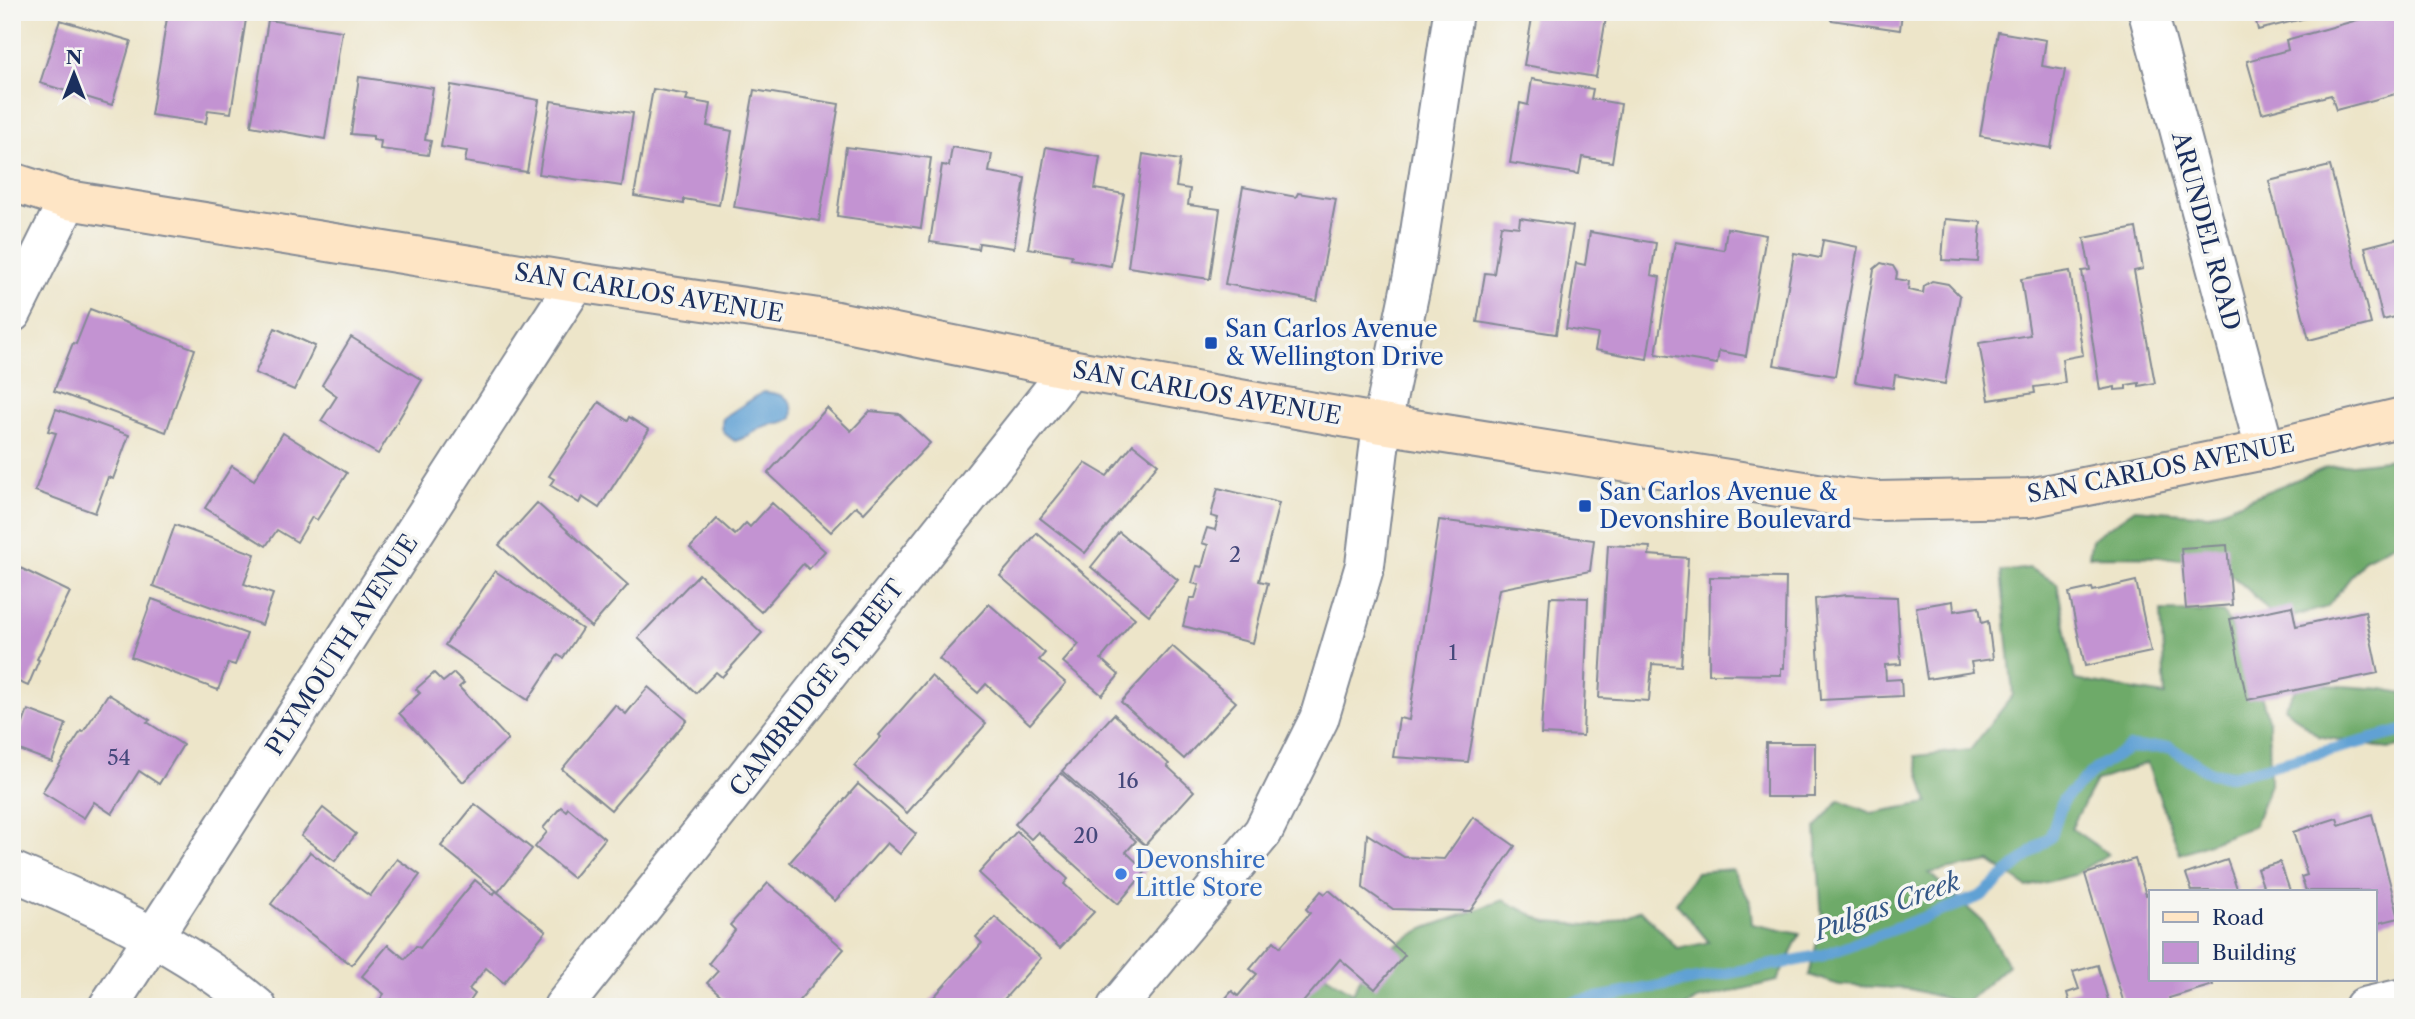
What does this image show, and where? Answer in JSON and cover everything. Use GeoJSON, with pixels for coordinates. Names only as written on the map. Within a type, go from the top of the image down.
{"type":"FeatureCollection","features":[{"type":"Feature","properties":{"kind":"main road","name":"SAN CARLOS AVENUE"},"geometry":{"type":"LineString","coordinates":[[12,182],[68,200],[576,282],[832,320],[1070,369],[1382,424],[1877,501],[2029,498],[2265,450],[2403,417]]}},
{"type":"Feature","properties":{"kind":"street"},"geometry":{"type":"LineString","coordinates":[[1117,1007],[1263,832],[1320,719],[1365,565],[1382,424],[1415,266],[1453,12]]}},
{"type":"Feature","properties":{"kind":"street","name":"ARUNDEL ROAD"},"geometry":{"type":"LineString","coordinates":[[2148,12],[2265,450]]}},
{"type":"Feature","properties":{"kind":"street"},"geometry":{"type":"LineString","coordinates":[[12,313],[68,200]]}},
{"type":"Feature","properties":{"kind":"street","name":"PLYMOUTH AVENUE"},"geometry":{"type":"LineString","coordinates":[[108,1007],[576,282]]}},
{"type":"Feature","properties":{"kind":"street","name":"CAMBRIDGE STREET"},"geometry":{"type":"LineString","coordinates":[[563,1007],[1070,369]]}},
{"type":"Feature","properties":{"kind":"street"},"geometry":{"type":"LineString","coordinates":[[12,871],[100,908],[153,937],[185,956],[257,1007]]}},
{"type":"Feature","properties":{"kind":"street"},"geometry":{"type":"LineString","coordinates":[[2364,1007],[2403,998]]}},
{"type":"Feature","properties":{"kind":"green space"},"geometry":{"type":"Polygon","coordinates":[[[2403,458],[2403,540],[2365,559],[2327,607],[2277,621],[2241,583],[2215,567],[2169,558],[2089,556],[2092,539],[2135,509],[2208,515],[2328,467],[2403,458]]]}},
{"type":"Feature","properties":{"kind":"green space"},"geometry":{"type":"Polygon","coordinates":[[[2029,568],[2057,583],[2075,680],[2165,695],[2161,611],[2223,612],[2254,672],[2269,722],[2270,784],[2254,826],[2180,854],[2147,763],[2096,781],[2071,828],[2108,854],[2074,875],[2027,887],[1990,862],[1929,873],[1982,921],[2008,965],[1965,1004],[1910,989],[1839,985],[1809,975],[1822,921],[1816,828],[1839,800],[1871,813],[1928,803],[1915,756],[1970,750],[2013,695],[2001,572],[2029,568]]]}},
{"type":"Feature","properties":{"kind":"green space"},"geometry":{"type":"Polygon","coordinates":[[[2300,683],[2403,693],[2403,746],[2388,749],[2318,736],[2284,707],[2300,683]]]}},
{"type":"Feature","properties":{"kind":"green space"},"geometry":{"type":"Polygon","coordinates":[[[1732,869],[1750,901],[1752,924],[1800,934],[1777,981],[1697,1000],[1684,1007],[1263,1007],[1292,954],[1353,993],[1370,959],[1423,929],[1503,900],[1547,922],[1601,926],[1641,910],[1678,949],[1709,942],[1676,903],[1696,872],[1732,869]]]}},
{"type":"Feature","properties":{"kind":"water"},"geometry":{"type":"Polygon","coordinates":[[[763,392],[789,401],[792,405],[792,418],[767,425],[735,441],[724,432],[723,418],[763,392]]]}},
{"type":"Feature","properties":{"kind":"building"},"geometry":{"type":"Polygon","coordinates":[[[168,12],[247,13],[231,113],[208,110],[206,123],[151,115],[168,12]]]}},
{"type":"Feature","properties":{"kind":"building"},"geometry":{"type":"Polygon","coordinates":[[[1533,12],[1607,12],[1596,77],[1524,65],[1533,12]]]}},
{"type":"Feature","properties":{"kind":"building"},"geometry":{"type":"Polygon","coordinates":[[[1832,12],[1902,12],[1900,30],[1831,20],[1832,12]]]}},
{"type":"Feature","properties":{"kind":"building"},"geometry":{"type":"Polygon","coordinates":[[[2254,12],[2326,12],[2326,13],[2258,30],[2254,12]]]}},
{"type":"Feature","properties":{"kind":"building"},"geometry":{"type":"Polygon","coordinates":[[[2386,12],[2400,12],[2403,21],[2403,92],[2336,110],[2331,95],[2262,113],[2247,61],[2288,50],[2286,40],[2386,12]]]}},
{"type":"Feature","properties":{"kind":"building"},"geometry":{"type":"Polygon","coordinates":[[[60,20],[131,41],[112,105],[40,83],[60,20]]]}},
{"type":"Feature","properties":{"kind":"building"},"geometry":{"type":"Polygon","coordinates":[[[268,20],[342,31],[325,139],[251,126],[268,20]]]}},
{"type":"Feature","properties":{"kind":"building"},"geometry":{"type":"Polygon","coordinates":[[[1998,32],[2046,40],[2042,66],[2065,70],[2051,148],[1980,136],[1998,32]]]}},
{"type":"Feature","properties":{"kind":"building"},"geometry":{"type":"Polygon","coordinates":[[[359,77],[433,88],[425,140],[431,141],[428,155],[380,149],[381,141],[373,140],[373,136],[351,134],[359,77]]]}},
{"type":"Feature","properties":{"kind":"building"},"geometry":{"type":"Polygon","coordinates":[[[1532,79],[1593,89],[1591,99],[1621,104],[1612,162],[1582,157],[1579,174],[1510,163],[1520,103],[1528,105],[1532,79]]]}},
{"type":"Feature","properties":{"kind":"building"},"geometry":{"type":"Polygon","coordinates":[[[451,85],[539,100],[527,172],[465,162],[467,151],[441,147],[451,85]]]}},
{"type":"Feature","properties":{"kind":"building"},"geometry":{"type":"Polygon","coordinates":[[[653,89],[688,95],[686,100],[711,104],[707,126],[732,131],[719,205],[684,199],[684,204],[634,196],[653,89]]]}},
{"type":"Feature","properties":{"kind":"building"},"geometry":{"type":"Polygon","coordinates":[[[754,90],[839,104],[819,221],[734,207],[754,90]]]}},
{"type":"Feature","properties":{"kind":"building"},"geometry":{"type":"Polygon","coordinates":[[[551,101],[633,113],[622,186],[539,174],[551,101]]]}},
{"type":"Feature","properties":{"kind":"building"},"geometry":{"type":"Polygon","coordinates":[[[846,147],[931,158],[921,228],[837,216],[846,147]]]}},
{"type":"Feature","properties":{"kind":"building"},"geometry":{"type":"Polygon","coordinates":[[[952,147],[992,154],[989,172],[1025,178],[1014,248],[979,243],[978,249],[930,242],[942,165],[949,166],[952,147]]]}},
{"type":"Feature","properties":{"kind":"building"},"geometry":{"type":"Polygon","coordinates":[[[1046,147],[1100,157],[1095,189],[1124,194],[1111,266],[1071,259],[1072,255],[1028,248],[1046,147]]]}},
{"type":"Feature","properties":{"kind":"building"},"geometry":{"type":"Polygon","coordinates":[[[1143,154],[1180,160],[1176,187],[1190,189],[1188,205],[1220,209],[1210,279],[1128,267],[1143,154]]]}},
{"type":"Feature","properties":{"kind":"building"},"geometry":{"type":"Polygon","coordinates":[[[2330,166],[2371,324],[2309,340],[2269,181],[2330,166]]]}},
{"type":"Feature","properties":{"kind":"building"},"geometry":{"type":"Polygon","coordinates":[[[1243,187],[1296,197],[1298,193],[1336,199],[1317,301],[1225,284],[1243,187]]]}},
{"type":"Feature","properties":{"kind":"building"},"geometry":{"type":"Polygon","coordinates":[[[1520,218],[1573,226],[1556,334],[1477,322],[1485,273],[1494,274],[1501,225],[1519,227],[1520,218]]]}},
{"type":"Feature","properties":{"kind":"building"},"geometry":{"type":"Polygon","coordinates":[[[1945,219],[1981,222],[1978,262],[1942,260],[1945,219]]]}},
{"type":"Feature","properties":{"kind":"building"},"geometry":{"type":"Polygon","coordinates":[[[1727,228],[1766,235],[1746,356],[1719,351],[1717,364],[1656,354],[1675,242],[1724,250],[1727,228]]]}},
{"type":"Feature","properties":{"kind":"building"},"geometry":{"type":"Polygon","coordinates":[[[2136,228],[2143,269],[2134,271],[2155,383],[2126,385],[2126,389],[2115,390],[2115,387],[2100,390],[2082,271],[2090,270],[2084,238],[2136,228]]]}},
{"type":"Feature","properties":{"kind":"building"},"geometry":{"type":"Polygon","coordinates":[[[1590,232],[1656,243],[1651,275],[1660,277],[1647,359],[1595,350],[1598,334],[1566,329],[1576,263],[1585,265],[1590,232]]]}},
{"type":"Feature","properties":{"kind":"building"},"geometry":{"type":"Polygon","coordinates":[[[2403,237],[2403,315],[2383,320],[2365,247],[2403,237]]]}},
{"type":"Feature","properties":{"kind":"building"},"geometry":{"type":"Polygon","coordinates":[[[1823,240],[1858,247],[1835,376],[1774,365],[1794,253],[1820,258],[1823,240]]]}},
{"type":"Feature","properties":{"kind":"building"},"geometry":{"type":"Polygon","coordinates":[[[1881,263],[1893,266],[1897,273],[1896,279],[1909,281],[1908,290],[1923,293],[1924,286],[1932,281],[1948,284],[1960,296],[1945,384],[1895,375],[1893,388],[1855,382],[1874,269],[1881,263]]]}},
{"type":"Feature","properties":{"kind":"building"},"geometry":{"type":"Polygon","coordinates":[[[2070,271],[2083,355],[2062,359],[2065,383],[2034,387],[2035,393],[1989,400],[1979,343],[2030,335],[2021,279],[2070,271]]]}},
{"type":"Feature","properties":{"kind":"building"},"geometry":{"type":"Polygon","coordinates":[[[90,309],[195,349],[166,432],[54,391],[90,309]]]}},
{"type":"Feature","properties":{"kind":"building"},"geometry":{"type":"Polygon","coordinates":[[[275,328],[315,346],[294,390],[255,373],[275,328]]]}},
{"type":"Feature","properties":{"kind":"building"},"geometry":{"type":"Polygon","coordinates":[[[351,337],[422,380],[378,454],[321,421],[337,396],[322,385],[351,337]]]}},
{"type":"Feature","properties":{"kind":"building"},"geometry":{"type":"Polygon","coordinates":[[[599,402],[627,421],[629,417],[649,430],[599,508],[582,497],[579,503],[550,485],[554,479],[549,476],[599,402]]]}},
{"type":"Feature","properties":{"kind":"building"},"geometry":{"type":"Polygon","coordinates":[[[827,408],[851,431],[870,411],[899,414],[930,443],[864,513],[856,506],[831,532],[768,473],[827,408]]]}},
{"type":"Feature","properties":{"kind":"building"},"geometry":{"type":"Polygon","coordinates":[[[56,409],[129,435],[113,479],[108,477],[95,513],[35,491],[56,433],[48,431],[56,409]]]}},
{"type":"Feature","properties":{"kind":"building"},"geometry":{"type":"Polygon","coordinates":[[[283,433],[347,473],[317,520],[312,517],[297,542],[277,530],[266,546],[205,508],[232,466],[254,480],[283,433]]]}},
{"type":"Feature","properties":{"kind":"building"},"geometry":{"type":"Polygon","coordinates":[[[1133,444],[1158,464],[1085,553],[1040,518],[1085,463],[1107,476],[1133,444]]]}},
{"type":"Feature","properties":{"kind":"building"},"geometry":{"type":"Polygon","coordinates":[[[1218,488],[1279,503],[1259,581],[1268,583],[1253,643],[1183,626],[1190,598],[1195,598],[1199,585],[1192,583],[1197,566],[1202,567],[1208,545],[1202,543],[1207,528],[1215,530],[1218,518],[1211,516],[1218,488]]]}},
{"type":"Feature","properties":{"kind":"building"},"geometry":{"type":"Polygon","coordinates":[[[537,503],[628,585],[591,627],[499,545],[537,503]]]}},
{"type":"Feature","properties":{"kind":"building"},"geometry":{"type":"Polygon","coordinates":[[[772,503],[825,551],[809,569],[803,564],[761,612],[690,548],[717,519],[735,535],[746,523],[750,527],[772,503]]]}},
{"type":"Feature","properties":{"kind":"building"},"geometry":{"type":"Polygon","coordinates":[[[1439,520],[1594,540],[1590,571],[1499,589],[1468,762],[1393,757],[1399,718],[1409,720],[1439,520]]]}},
{"type":"Feature","properties":{"kind":"building"},"geometry":{"type":"Polygon","coordinates":[[[175,525],[255,554],[244,584],[273,594],[262,625],[153,586],[175,525]]]}},
{"type":"Feature","properties":{"kind":"building"},"geometry":{"type":"Polygon","coordinates":[[[1119,532],[1178,580],[1149,615],[1091,567],[1119,532]]]}},
{"type":"Feature","properties":{"kind":"building"},"geometry":{"type":"Polygon","coordinates":[[[1037,533],[1135,618],[1101,659],[1119,675],[1102,695],[1063,662],[1079,644],[1000,576],[1037,533]]]}},
{"type":"Feature","properties":{"kind":"building"},"geometry":{"type":"Polygon","coordinates":[[[1608,545],[1650,547],[1649,555],[1688,558],[1681,666],[1652,664],[1649,701],[1599,698],[1608,545]]]}},
{"type":"Feature","properties":{"kind":"building"},"geometry":{"type":"Polygon","coordinates":[[[2227,545],[2232,605],[2186,609],[2181,548],[2227,545]]]}},
{"type":"Feature","properties":{"kind":"building"},"geometry":{"type":"Polygon","coordinates":[[[12,564],[70,592],[37,659],[39,660],[28,686],[12,679],[12,564]]]}},
{"type":"Feature","properties":{"kind":"building"},"geometry":{"type":"Polygon","coordinates":[[[495,571],[582,629],[563,658],[558,655],[528,700],[445,645],[495,571]]]}},
{"type":"Feature","properties":{"kind":"building"},"geometry":{"type":"Polygon","coordinates":[[[699,574],[762,633],[722,677],[716,672],[696,693],[638,638],[699,574]]]}},
{"type":"Feature","properties":{"kind":"building"},"geometry":{"type":"Polygon","coordinates":[[[1710,577],[1786,578],[1784,668],[1781,668],[1781,675],[1709,674],[1710,577]]]}},
{"type":"Feature","properties":{"kind":"building"},"geometry":{"type":"Polygon","coordinates":[[[2136,581],[2151,652],[2085,666],[2069,593],[2092,588],[2093,591],[2136,581]]]}},
{"type":"Feature","properties":{"kind":"building"},"geometry":{"type":"Polygon","coordinates":[[[1846,595],[1897,597],[1901,664],[1885,665],[1886,680],[1901,679],[1902,696],[1821,700],[1815,599],[1846,595]]]}},
{"type":"Feature","properties":{"kind":"building"},"geometry":{"type":"Polygon","coordinates":[[[1550,597],[1588,598],[1583,736],[1541,734],[1550,597]]]}},
{"type":"Feature","properties":{"kind":"building"},"geometry":{"type":"Polygon","coordinates":[[[152,599],[247,634],[235,665],[228,663],[218,690],[131,657],[152,599]]]}},
{"type":"Feature","properties":{"kind":"building"},"geometry":{"type":"Polygon","coordinates":[[[1953,601],[1954,611],[1979,607],[1982,623],[1988,621],[1993,659],[1971,662],[1973,672],[1927,679],[1916,607],[1953,601]]]}},
{"type":"Feature","properties":{"kind":"building"},"geometry":{"type":"Polygon","coordinates":[[[989,604],[1045,653],[1039,660],[1066,683],[1030,724],[986,684],[978,693],[939,659],[989,604]]]}},
{"type":"Feature","properties":{"kind":"building"},"geometry":{"type":"Polygon","coordinates":[[[2292,606],[2296,626],[2365,611],[2378,673],[2247,700],[2230,619],[2292,606]]]}},
{"type":"Feature","properties":{"kind":"building"},"geometry":{"type":"Polygon","coordinates":[[[1172,646],[1236,702],[1184,759],[1121,702],[1172,646]]]}},
{"type":"Feature","properties":{"kind":"building"},"geometry":{"type":"Polygon","coordinates":[[[434,673],[443,682],[454,673],[464,683],[459,687],[508,739],[463,782],[399,713],[420,693],[416,689],[434,673]]]}},
{"type":"Feature","properties":{"kind":"building"},"geometry":{"type":"Polygon","coordinates":[[[931,676],[986,724],[907,813],[854,766],[931,676]]]}},
{"type":"Feature","properties":{"kind":"building"},"geometry":{"type":"Polygon","coordinates":[[[648,687],[687,720],[611,810],[562,769],[615,705],[626,714],[648,687]]]}},
{"type":"Feature","properties":{"kind":"building"},"geometry":{"type":"Polygon","coordinates":[[[108,694],[150,720],[147,722],[183,745],[159,784],[139,771],[112,814],[94,802],[84,818],[42,792],[108,694]]]}},
{"type":"Feature","properties":{"kind":"building"},"geometry":{"type":"Polygon","coordinates":[[[28,710],[66,724],[52,762],[14,748],[28,710]]]}},
{"type":"Feature","properties":{"kind":"building"},"geometry":{"type":"Polygon","coordinates":[[[1114,714],[1169,764],[1167,766],[1194,791],[1145,845],[1062,771],[1114,714]]]}},
{"type":"Feature","properties":{"kind":"building"},"geometry":{"type":"Polygon","coordinates":[[[1766,743],[1815,743],[1815,797],[1766,797],[1766,743]]]}},
{"type":"Feature","properties":{"kind":"building"},"geometry":{"type":"Polygon","coordinates":[[[1061,773],[1136,841],[1126,852],[1146,871],[1118,904],[1038,832],[1031,839],[1015,824],[1061,773]]]}},
{"type":"Feature","properties":{"kind":"building"},"geometry":{"type":"Polygon","coordinates":[[[858,784],[916,834],[900,854],[887,843],[835,901],[790,862],[858,784]]]}},
{"type":"Feature","properties":{"kind":"building"},"geometry":{"type":"Polygon","coordinates":[[[475,804],[532,849],[498,892],[441,846],[475,804]]]}},
{"type":"Feature","properties":{"kind":"building"},"geometry":{"type":"Polygon","coordinates":[[[561,807],[566,811],[568,808],[605,839],[573,878],[535,847],[547,832],[543,828],[561,807]]]}},
{"type":"Feature","properties":{"kind":"building"},"geometry":{"type":"Polygon","coordinates":[[[323,808],[356,834],[335,861],[301,836],[323,808]]]}},
{"type":"Feature","properties":{"kind":"building"},"geometry":{"type":"Polygon","coordinates":[[[2372,814],[2399,918],[2376,924],[2376,890],[2306,890],[2301,877],[2307,875],[2293,832],[2337,818],[2339,825],[2372,814]]]}},
{"type":"Feature","properties":{"kind":"building"},"geometry":{"type":"Polygon","coordinates":[[[1473,817],[1515,846],[1470,911],[1393,909],[1363,888],[1367,834],[1404,857],[1444,859],[1473,817]]]}},
{"type":"Feature","properties":{"kind":"building"},"geometry":{"type":"Polygon","coordinates":[[[1017,831],[1068,879],[1064,884],[1094,912],[1060,948],[979,873],[1017,831]]]}},
{"type":"Feature","properties":{"kind":"building"},"geometry":{"type":"Polygon","coordinates":[[[310,852],[370,896],[397,859],[420,875],[352,965],[271,904],[310,852]]]}},
{"type":"Feature","properties":{"kind":"building"},"geometry":{"type":"Polygon","coordinates":[[[2135,859],[2146,895],[2149,894],[2149,981],[2212,981],[2213,985],[2169,998],[2171,1007],[2125,1007],[2085,874],[2135,859]]]}},
{"type":"Feature","properties":{"kind":"building"},"geometry":{"type":"Polygon","coordinates":[[[2227,860],[2238,890],[2192,890],[2186,874],[2227,860]]]}},
{"type":"Feature","properties":{"kind":"building"},"geometry":{"type":"Polygon","coordinates":[[[2280,862],[2290,890],[2252,890],[2263,886],[2257,869],[2280,862]]]}},
{"type":"Feature","properties":{"kind":"building"},"geometry":{"type":"Polygon","coordinates":[[[475,880],[493,895],[496,891],[546,931],[504,983],[486,968],[469,989],[475,994],[466,1007],[374,1007],[384,994],[362,976],[388,945],[405,959],[416,946],[420,948],[475,880]]]}},
{"type":"Feature","properties":{"kind":"building"},"geometry":{"type":"Polygon","coordinates":[[[768,883],[844,949],[795,1005],[797,1007],[734,1007],[707,983],[718,971],[709,963],[735,930],[730,925],[768,883]]]}},
{"type":"Feature","properties":{"kind":"building"},"geometry":{"type":"Polygon","coordinates":[[[1329,890],[1405,955],[1375,989],[1340,959],[1299,1007],[1218,1007],[1232,991],[1238,996],[1257,974],[1250,969],[1274,941],[1280,947],[1310,913],[1306,909],[1321,891],[1325,894],[1329,890]]]}},
{"type":"Feature","properties":{"kind":"building"},"geometry":{"type":"Polygon","coordinates":[[[995,917],[1041,958],[997,1007],[925,1007],[982,943],[976,937],[995,917]]]}},
{"type":"Feature","properties":{"kind":"building"},"geometry":{"type":"Polygon","coordinates":[[[2098,965],[2110,1007],[2071,1007],[2067,993],[2079,989],[2073,972],[2098,965]]]}},
{"type":"Feature","properties":{"kind":"waterway","name":"Pulgas Creek"},"geometry":{"type":"LineString","coordinates":[[1565,1007],[1576,1002],[1824,955],[1981,896],[2051,836],[2063,800],[2098,767],[2129,748],[2169,747],[2211,773],[2231,776],[2403,731]]}},
{"type":"Feature","properties":{"kind":"place","name":"San Carlos Avenue & Wellington Drive"},"geometry":{"type":"Point","coordinates":[1211,343]}},
{"type":"Feature","properties":{"kind":"place","name":"San Carlos Avenue & Devonshire Boulevard"},"geometry":{"type":"Point","coordinates":[1585,506]}},
{"type":"Feature","properties":{"kind":"place","name":"Devonshire Little Store"},"geometry":{"type":"Point","coordinates":[1121,874]}}]}
